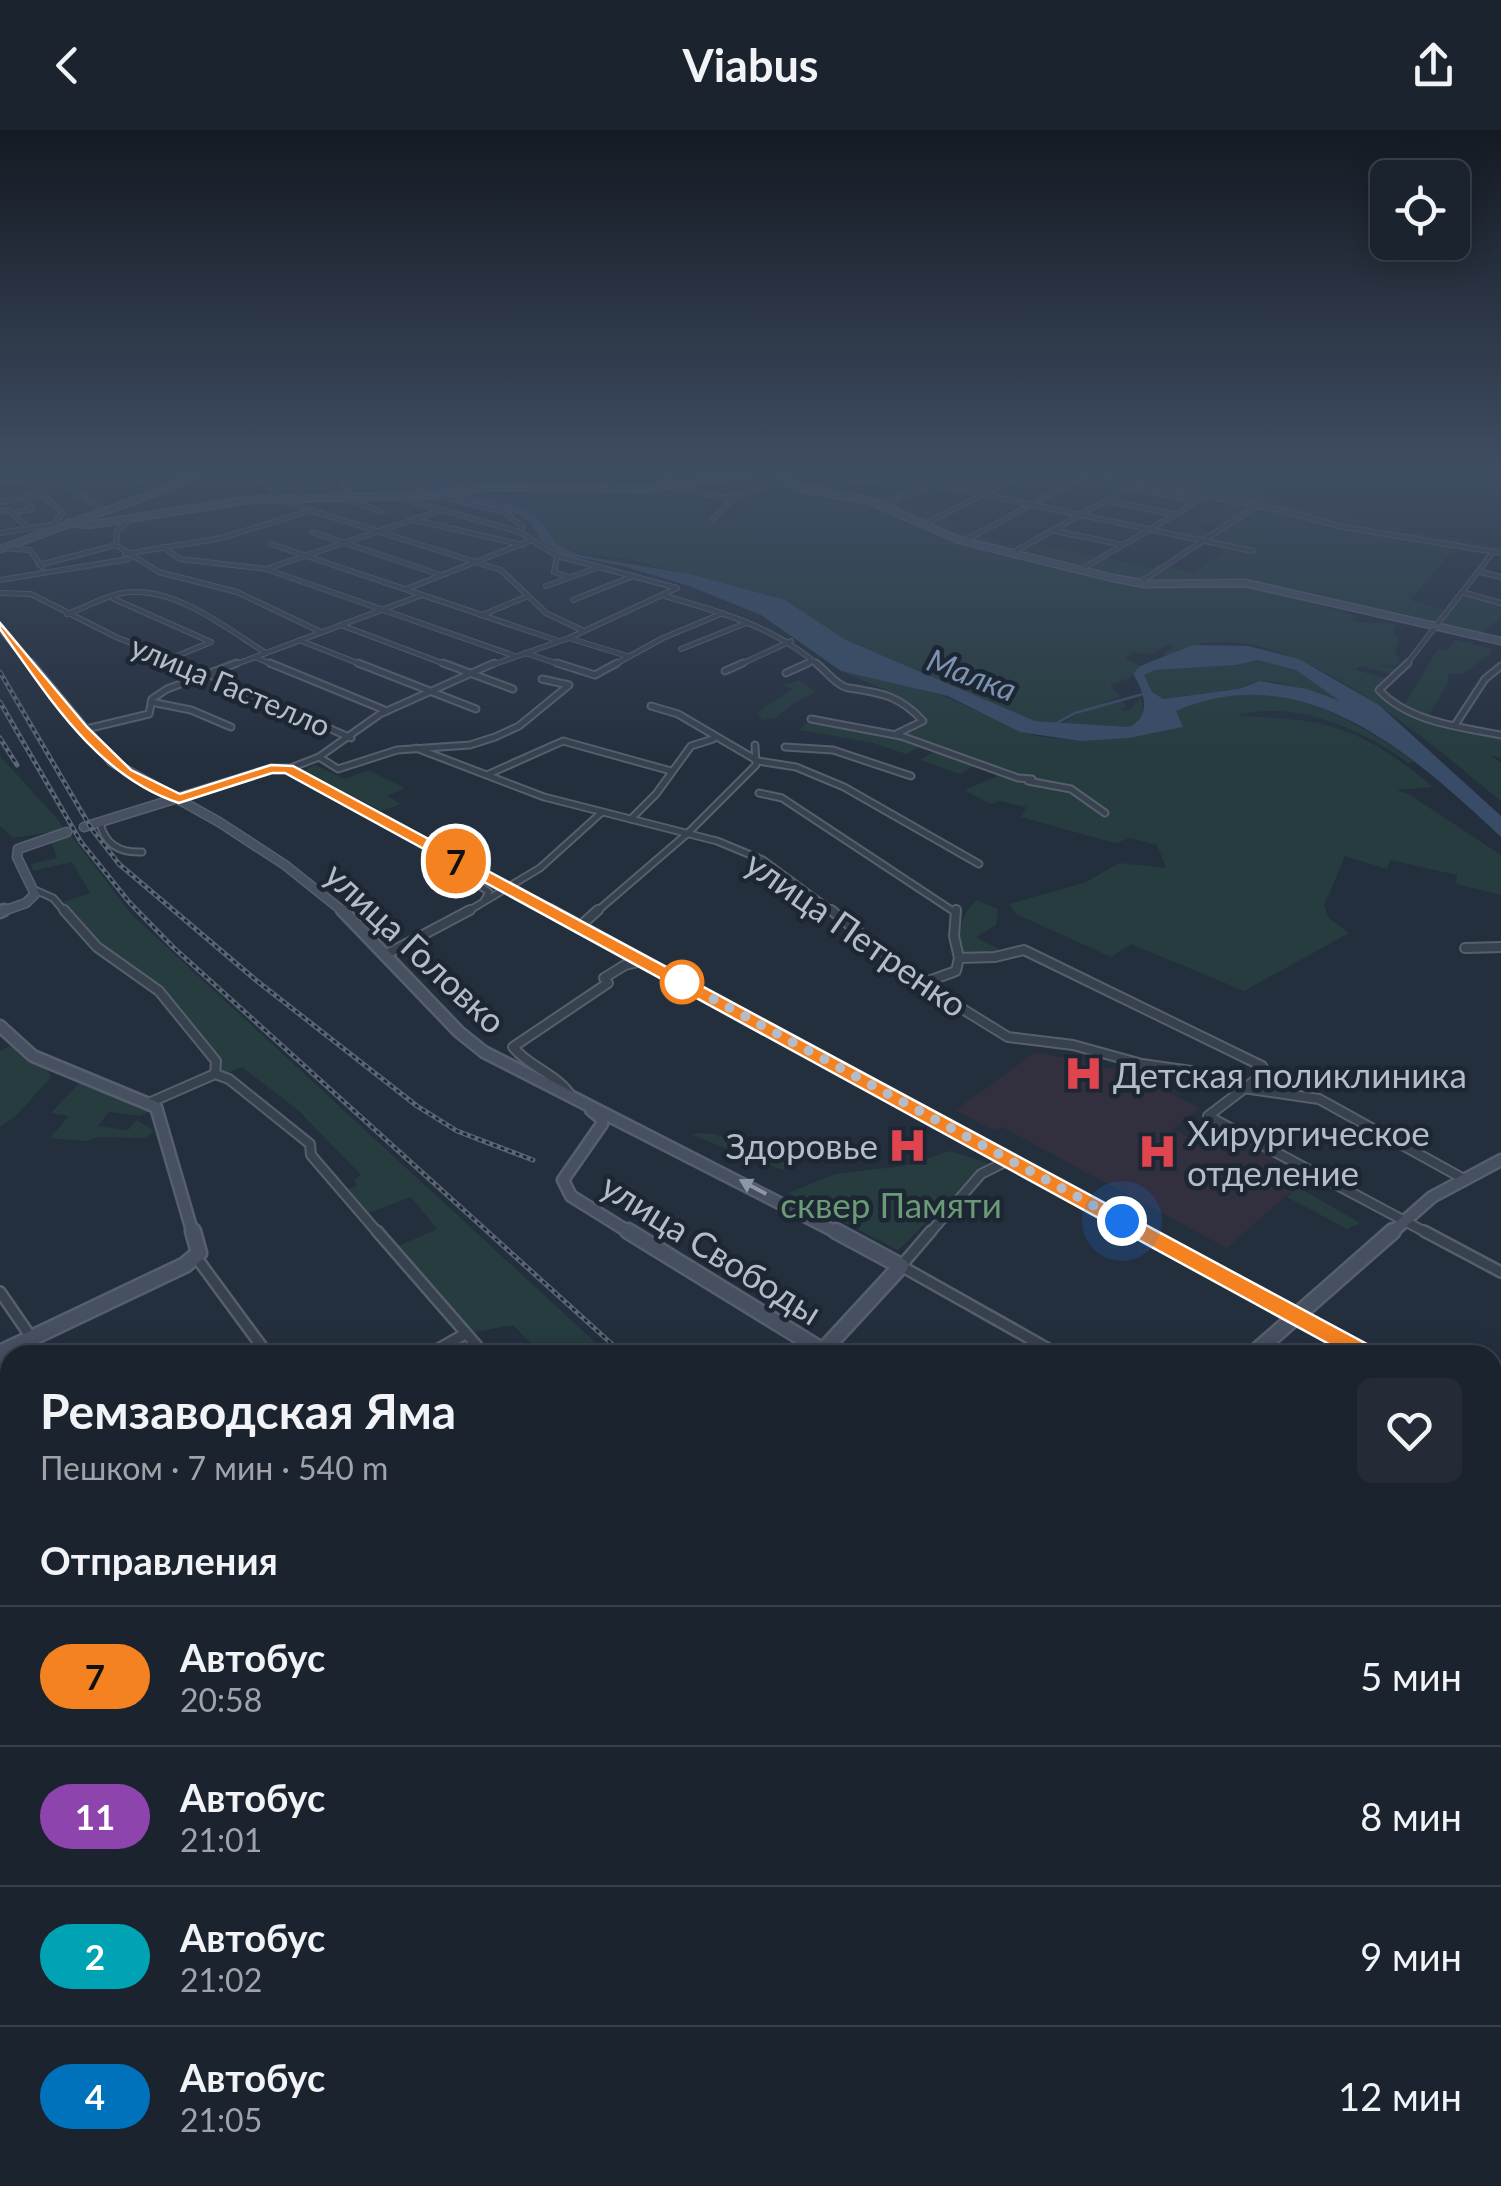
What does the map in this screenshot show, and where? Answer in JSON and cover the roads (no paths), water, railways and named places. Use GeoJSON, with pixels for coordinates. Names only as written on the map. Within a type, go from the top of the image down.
{"type":"FeatureCollection","features":[{"type":"Feature","properties":{"kind":"street"},"geometry":{"type":"LineString","coordinates":[[44,569],[49,574]]}},
{"type":"Feature","properties":{"kind":"street"},"geometry":{"type":"LineString","coordinates":[[0,580],[71,569]]}},
{"type":"Feature","properties":{"kind":"street"},"geometry":{"type":"LineString","coordinates":[[148,569],[254,598],[321,632]]}},
{"type":"Feature","properties":{"kind":"street"},"geometry":{"type":"LineString","coordinates":[[266,569],[514,655],[531,653],[596,675],[627,656],[724,612]]}},
{"type":"Feature","properties":{"kind":"street"},"geometry":{"type":"LineString","coordinates":[[345,569],[559,641]]}},
{"type":"Feature","properties":{"kind":"street"},"geometry":{"type":"LineString","coordinates":[[423,569],[441,575]]}},
{"type":"Feature","properties":{"kind":"street"},"geometry":{"type":"LineString","coordinates":[[406,589],[458,569]]}},
{"type":"Feature","properties":{"kind":"street"},"geometry":{"type":"LineString","coordinates":[[493,569],[514,578],[551,618],[584,632]]}},
{"type":"Feature","properties":{"kind":"street"},"geometry":{"type":"LineString","coordinates":[[554,569],[569,577]]}},
{"type":"Feature","properties":{"kind":"street"},"geometry":{"type":"LineString","coordinates":[[546,586],[593,569]]}},
{"type":"Feature","properties":{"kind":"street"},"geometry":{"type":"LineString","coordinates":[[84,827],[319,757],[388,711],[514,655],[584,632],[677,588],[606,569]]}},
{"type":"Feature","properties":{"kind":"street"},"geometry":{"type":"LineString","coordinates":[[1076,569],[1139,583],[1245,583],[1501,640]]}},
{"type":"Feature","properties":{"kind":"street"},"geometry":{"type":"LineString","coordinates":[[1139,583],[1161,569]]}},
{"type":"Feature","properties":{"kind":"street"},"geometry":{"type":"LineString","coordinates":[[1483,569],[1433,625],[1412,660],[1382,686],[1380,694],[1417,714],[1501,736]]}},
{"type":"Feature","properties":{"kind":"street"},"geometry":{"type":"LineString","coordinates":[[1481,572],[1501,577]]}},
{"type":"Feature","properties":{"kind":"street"},"geometry":{"type":"LineString","coordinates":[[573,600],[633,576]]}},
{"type":"Feature","properties":{"kind":"street","name":"улица Гастелло"},"geometry":{"type":"LineString","coordinates":[[0,592],[31,594],[68,614],[351,738]]}},
{"type":"Feature","properties":{"kind":"street"},"geometry":{"type":"LineString","coordinates":[[1462,592],[1501,603]]}},
{"type":"Feature","properties":{"kind":"street"},"geometry":{"type":"LineString","coordinates":[[68,614],[117,594],[146,594],[182,604],[266,652]]}},
{"type":"Feature","properties":{"kind":"street"},"geometry":{"type":"LineString","coordinates":[[82,730],[149,714],[151,702],[167,689],[422,594]]}},
{"type":"Feature","properties":{"kind":"street"},"geometry":{"type":"LineString","coordinates":[[482,616],[528,596]]}},
{"type":"Feature","properties":{"kind":"street"},"geometry":{"type":"LineString","coordinates":[[666,596],[724,612],[790,640],[846,689],[854,686],[879,694],[922,718],[919,724],[898,733],[900,736]]}},
{"type":"Feature","properties":{"kind":"street"},"geometry":{"type":"LineString","coordinates":[[114,598],[211,642],[172,658]]}},
{"type":"Feature","properties":{"kind":"street"},"geometry":{"type":"LineString","coordinates":[[681,649],[746,622]]}},
{"type":"Feature","properties":{"kind":"street"},"geometry":{"type":"LineString","coordinates":[[341,625],[513,688]]}},
{"type":"Feature","properties":{"kind":"street","name":"улица Головко"},"geometry":{"type":"LineString","coordinates":[[0,627],[82,730],[117,766],[179,799],[285,865],[344,913],[484,1052],[740,1180],[1041,1345]]}},
{"type":"Feature","properties":{"kind":"street"},"geometry":{"type":"LineString","coordinates":[[569,638],[627,656]]}},
{"type":"Feature","properties":{"kind":"street"},"geometry":{"type":"LineString","coordinates":[[298,640],[476,709]]}},
{"type":"Feature","properties":{"kind":"street"},"geometry":{"type":"LineString","coordinates":[[724,671],[790,640]]}},
{"type":"Feature","properties":{"kind":"street"},"geometry":{"type":"LineString","coordinates":[[254,657],[388,711]]}},
{"type":"Feature","properties":{"kind":"street"},"geometry":{"type":"LineString","coordinates":[[786,673],[812,661]]}},
{"type":"Feature","properties":{"kind":"street"},"geometry":{"type":"LineString","coordinates":[[1455,725],[1485,680],[1501,666]]}},
{"type":"Feature","properties":{"kind":"street"},"geometry":{"type":"LineString","coordinates":[[319,757],[338,769],[416,748],[470,745],[518,726],[570,685],[542,679]]}},
{"type":"Feature","properties":{"kind":"street"},"geometry":{"type":"LineString","coordinates":[[151,702],[190,710],[230,726]]}},
{"type":"Feature","properties":{"kind":"street"},"geometry":{"type":"LineString","coordinates":[[651,706],[681,715],[713,739],[757,760],[792,766],[865,797],[979,864]]}},
{"type":"Feature","properties":{"kind":"street"},"geometry":{"type":"LineString","coordinates":[[811,719],[900,736],[1022,779],[1071,788],[1105,813]]}},
{"type":"Feature","properties":{"kind":"street"},"geometry":{"type":"LineString","coordinates":[[631,819],[656,794],[690,746],[713,739]]}},
{"type":"Feature","properties":{"kind":"street"},"geometry":{"type":"LineString","coordinates":[[488,774],[563,741],[670,771]]}},
{"type":"Feature","properties":{"kind":"street"},"geometry":{"type":"LineString","coordinates":[[755,745],[757,760]]}},
{"type":"Feature","properties":{"kind":"street"},"geometry":{"type":"LineString","coordinates":[[784,747],[816,747],[848,754],[912,776]]}},
{"type":"Feature","properties":{"kind":"street","name":"улица Петренко"},"geometry":{"type":"LineString","coordinates":[[416,748],[544,797],[688,833],[745,852],[779,870],[922,984],[1008,1037],[1090,1048],[1142,1064],[1191,1071],[1242,1088],[1319,1099],[1462,1178]]}},
{"type":"Feature","properties":{"kind":"street"},"geometry":{"type":"LineString","coordinates":[[578,928],[688,833],[757,760]]}},
{"type":"Feature","properties":{"kind":"street"},"geometry":{"type":"LineString","coordinates":[[288,769],[1351,1345]]}},
{"type":"Feature","properties":{"kind":"street"},"geometry":{"type":"LineString","coordinates":[[1022,779],[1032,779]]}},
{"type":"Feature","properties":{"kind":"street"},"geometry":{"type":"LineString","coordinates":[[759,792],[782,798],[956,910],[956,970],[922,984]]}},
{"type":"Feature","properties":{"kind":"street"},"geometry":{"type":"LineString","coordinates":[[385,955],[509,890],[540,868],[601,812]]}},
{"type":"Feature","properties":{"kind":"street"},"geometry":{"type":"LineString","coordinates":[[100,823],[104,838],[120,851],[142,852]]}},
{"type":"Feature","properties":{"kind":"street"},"geometry":{"type":"LineString","coordinates":[[66,832],[18,849],[17,858],[35,890],[54,898],[97,947],[173,1005],[216,1061],[214,1074]]}},
{"type":"Feature","properties":{"kind":"street"},"geometry":{"type":"LineString","coordinates":[[460,863],[454,868],[489,892],[481,905]]}},
{"type":"Feature","properties":{"kind":"street"},"geometry":{"type":"LineString","coordinates":[[0,912],[26,902],[35,890]]}},
{"type":"Feature","properties":{"kind":"street"},"geometry":{"type":"LineString","coordinates":[[1465,948],[1501,947]]}},
{"type":"Feature","properties":{"kind":"street"},"geometry":{"type":"LineString","coordinates":[[959,958],[995,957],[1024,950],[1251,1060],[1266,1072],[1208,1116],[1501,1272]]}},
{"type":"Feature","properties":{"kind":"street"},"geometry":{"type":"LineString","coordinates":[[571,1097],[563,1081],[521,1060],[513,1047],[608,983],[604,978],[642,961]]}},
{"type":"Feature","properties":{"kind":"street"},"geometry":{"type":"LineString","coordinates":[[0,1026],[34,1056],[156,1107],[198,1246],[196,1258],[261,1345]]}},
{"type":"Feature","properties":{"kind":"street"},"geometry":{"type":"LineString","coordinates":[[150,1102],[214,1074],[229,1080],[310,1144],[312,1155],[476,1345]]}},
{"type":"Feature","properties":{"kind":"street","name":"улица Свободы"},"geometry":{"type":"LineString","coordinates":[[571,1097],[602,1118],[598,1132],[567,1171],[564,1180],[571,1196],[810,1345]]}},
{"type":"Feature","properties":{"kind":"street"},"geometry":{"type":"LineString","coordinates":[[832,1345],[981,1174],[1007,1160]]}},
{"type":"Feature","properties":{"kind":"street"},"geometry":{"type":"LineString","coordinates":[[1262,1345],[1405,1219],[1462,1178],[1501,1160]]}},
{"type":"Feature","properties":{"kind":"street"},"geometry":{"type":"LineString","coordinates":[[16,1345],[196,1258]]}},
{"type":"Feature","properties":{"kind":"street"},"geometry":{"type":"LineString","coordinates":[[0,1292],[31,1337]]}},
{"type":"Feature","properties":{"kind":"street"},"geometry":{"type":"LineString","coordinates":[[446,1345],[466,1334]]}},
{"type":"Feature","properties":{"kind":"water"},"geometry":{"type":"Polygon","coordinates":[[[633,569],[693,575],[785,600],[846,640],[1035,721],[1129,727],[1144,710],[1143,695],[1133,674],[1140,666],[1193,645],[1248,646],[1299,659],[1379,705],[1501,816],[1501,837],[1393,746],[1354,722],[1312,705],[1268,696],[1223,697],[1176,711],[1183,727],[1129,738],[1080,741],[1020,732],[948,696],[841,671],[761,615],[633,569]],[[1258,660],[1155,670],[1144,675],[1152,692],[1163,699],[1238,689],[1260,681],[1307,689],[1340,701],[1296,670],[1258,660]]]}},
{"type":"Feature","properties":{"kind":"waterway"},"geometry":{"type":"LineString","coordinates":[[1055,724],[1075,713],[1143,694]]}},
{"type":"Feature","properties":{"kind":"railway"},"geometry":{"type":"LineString","coordinates":[[0,672],[91,828],[119,864],[257,981],[417,1106],[457,1131],[533,1160]]}},
{"type":"Feature","properties":{"kind":"railway"},"geometry":{"type":"LineString","coordinates":[[0,702],[81,842],[130,903],[173,947],[613,1345]]}},
{"type":"Feature","properties":{"kind":"railway"},"geometry":{"type":"LineString","coordinates":[[0,738],[17,765]]}},
{"type":"Feature","properties":{"kind":"place","name":"Детская поликлиника"},"geometry":{"type":"Point","coordinates":[1083,1074]}},
{"type":"Feature","properties":{"kind":"place","name":"Здоровье"},"geometry":{"type":"Point","coordinates":[908,1145]}},
{"type":"Feature","properties":{"kind":"place","name":"Хирургическое отделение"},"geometry":{"type":"Point","coordinates":[1157,1152]}},
{"type":"Feature","properties":{"kind":"water label","name":"Малка"},"geometry":{"type":"Point","coordinates":[972,674]}},
{"type":"Feature","properties":{"kind":"park label","name":"сквер Памяти"},"geometry":{"type":"Point","coordinates":[891,1204]}}]}
